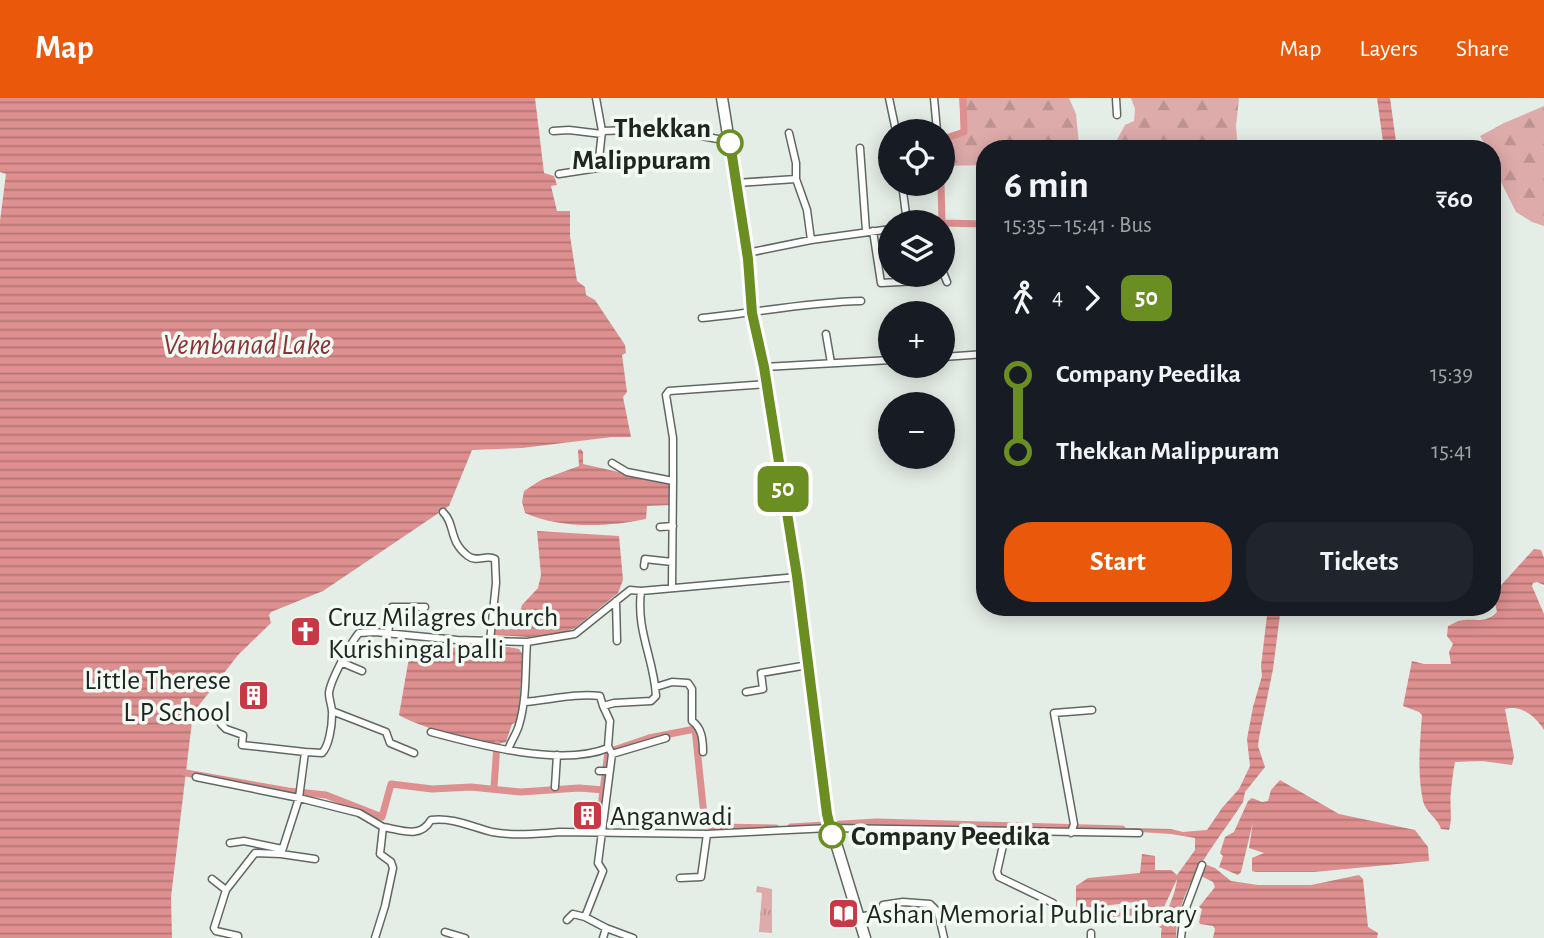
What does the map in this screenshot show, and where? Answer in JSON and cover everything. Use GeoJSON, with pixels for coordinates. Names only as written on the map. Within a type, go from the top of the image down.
{"type":"FeatureCollection","features":[{"type":"Feature","properties":{"kind":"main road"},"geometry":{"type":"LineString","coordinates":[[722,98],[747,253],[752,313],[764,367],[797,576],[829,823],[865,938]]}},
{"type":"Feature","properties":{"kind":"street"},"geometry":{"type":"LineString","coordinates":[[559,174],[598,168],[602,132],[596,98]]}},
{"type":"Feature","properties":{"kind":"street"},"geometry":{"type":"LineString","coordinates":[[889,98],[893,119]]}},
{"type":"Feature","properties":{"kind":"street"},"geometry":{"type":"LineString","coordinates":[[934,98],[936,119]]}},
{"type":"Feature","properties":{"kind":"street"},"geometry":{"type":"LineString","coordinates":[[1116,98],[1117,115]]}},
{"type":"Feature","properties":{"kind":"street"},"geometry":{"type":"LineString","coordinates":[[553,131],[663,129],[729,141]]}},
{"type":"Feature","properties":{"kind":"street"},"geometry":{"type":"LineString","coordinates":[[789,133],[796,163],[796,179],[807,210],[811,240]]}},
{"type":"Feature","properties":{"kind":"street"},"geometry":{"type":"LineString","coordinates":[[860,148],[869,231],[878,270]]}},
{"type":"Feature","properties":{"kind":"street"},"geometry":{"type":"LineString","coordinates":[[736,183],[796,179]]}},
{"type":"Feature","properties":{"kind":"street"},"geometry":{"type":"LineString","coordinates":[[747,253],[878,230]]}},
{"type":"Feature","properties":{"kind":"street"},"geometry":{"type":"LineString","coordinates":[[702,318],[810,303],[861,301]]}},
{"type":"Feature","properties":{"kind":"street"},"geometry":{"type":"LineString","coordinates":[[826,334],[831,363]]}},
{"type":"Feature","properties":{"kind":"street"},"geometry":{"type":"LineString","coordinates":[[955,356],[976,355]]}},
{"type":"Feature","properties":{"kind":"street"},"geometry":{"type":"LineString","coordinates":[[764,367],[878,361]]}},
{"type":"Feature","properties":{"kind":"street"},"geometry":{"type":"LineString","coordinates":[[672,587],[673,438],[666,395],[669,391],[766,384]]}},
{"type":"Feature","properties":{"kind":"street"},"geometry":{"type":"LineString","coordinates":[[612,463],[626,472],[673,481]]}},
{"type":"Feature","properties":{"kind":"street"},"geometry":{"type":"LineString","coordinates":[[443,512],[450,522],[452,536],[468,556],[476,559],[489,556],[495,559],[496,583],[490,641]]}},
{"type":"Feature","properties":{"kind":"street"},"geometry":{"type":"LineString","coordinates":[[660,527],[673,526]]}},
{"type":"Feature","properties":{"kind":"street"},"geometry":{"type":"LineString","coordinates":[[644,566],[645,559],[672,562]]}},
{"type":"Feature","properties":{"kind":"street"},"geometry":{"type":"LineString","coordinates":[[221,724],[226,729],[243,735],[242,745],[305,752],[324,751],[332,711],[329,695],[331,683],[359,633],[527,642],[575,634],[630,590],[797,576]]}},
{"type":"Feature","properties":{"kind":"street"},"geometry":{"type":"LineString","coordinates":[[603,706],[651,701],[656,696],[643,641],[639,607],[641,591]]}},
{"type":"Feature","properties":{"kind":"street"},"geometry":{"type":"LineString","coordinates":[[616,601],[617,641]]}},
{"type":"Feature","properties":{"kind":"street"},"geometry":{"type":"LineString","coordinates":[[388,633],[392,607],[425,607]]}},
{"type":"Feature","properties":{"kind":"street"},"geometry":{"type":"LineString","coordinates":[[503,749],[519,728],[524,702],[527,642]]}},
{"type":"Feature","properties":{"kind":"street"},"geometry":{"type":"LineString","coordinates":[[343,663],[362,671]]}},
{"type":"Feature","properties":{"kind":"street"},"geometry":{"type":"LineString","coordinates":[[746,692],[763,689],[761,673],[808,664]]}},
{"type":"Feature","properties":{"kind":"street"},"geometry":{"type":"LineString","coordinates":[[656,687],[673,682],[688,683],[692,689],[692,721],[698,725],[703,752]]}},
{"type":"Feature","properties":{"kind":"street"},"geometry":{"type":"LineString","coordinates":[[524,702],[600,696],[610,721],[610,771],[598,863],[602,868],[602,875],[585,917]]}},
{"type":"Feature","properties":{"kind":"street"},"geometry":{"type":"LineString","coordinates":[[1071,833],[1074,824],[1055,713],[1093,710]]}},
{"type":"Feature","properties":{"kind":"street"},"geometry":{"type":"LineString","coordinates":[[332,711],[386,732],[390,743],[414,753]]}},
{"type":"Feature","properties":{"kind":"street"},"geometry":{"type":"LineString","coordinates":[[431,732],[503,749],[557,755],[610,751],[666,738]]}},
{"type":"Feature","properties":{"kind":"street"},"geometry":{"type":"LineString","coordinates":[[281,851],[300,794],[305,752]]}},
{"type":"Feature","properties":{"kind":"street"},"geometry":{"type":"LineString","coordinates":[[555,788],[557,755]]}},
{"type":"Feature","properties":{"kind":"street"},"geometry":{"type":"LineString","coordinates":[[599,771],[610,771]]}},
{"type":"Feature","properties":{"kind":"street"},"geometry":{"type":"LineString","coordinates":[[195,777],[300,794],[359,813],[383,827],[417,832],[425,830],[431,820],[441,818],[493,832],[707,835],[829,823],[1006,832],[1139,834]]}},
{"type":"Feature","properties":{"kind":"street"},"geometry":{"type":"LineString","coordinates":[[375,938],[393,868],[391,862],[380,854],[383,827]]}},
{"type":"Feature","properties":{"kind":"street"},"geometry":{"type":"LineString","coordinates":[[1006,832],[997,872],[999,877],[1053,903]]}},
{"type":"Feature","properties":{"kind":"street"},"geometry":{"type":"LineString","coordinates":[[680,878],[701,877],[707,835]]}},
{"type":"Feature","properties":{"kind":"street"},"geometry":{"type":"LineString","coordinates":[[230,843],[244,841],[315,859]]}},
{"type":"Feature","properties":{"kind":"street"},"geometry":{"type":"LineString","coordinates":[[240,937],[216,931],[214,928],[226,890],[254,853],[281,851]]}},
{"type":"Feature","properties":{"kind":"street"},"geometry":{"type":"LineString","coordinates":[[1181,938],[1184,913],[1202,864]]}},
{"type":"Feature","properties":{"kind":"street"},"geometry":{"type":"LineString","coordinates":[[212,878],[226,890]]}},
{"type":"Feature","properties":{"kind":"street"},"geometry":{"type":"LineString","coordinates":[[859,917],[881,913],[883,905],[893,903],[930,904],[938,912],[944,938]]}},
{"type":"Feature","properties":{"kind":"street"},"geometry":{"type":"LineString","coordinates":[[567,920],[573,914],[585,917],[633,938]]}},
{"type":"Feature","properties":{"kind":"street"},"geometry":{"type":"LineString","coordinates":[[603,938],[606,928]]}},
{"type":"Feature","properties":{"kind":"street"},"geometry":{"type":"LineString","coordinates":[[444,932],[466,938]]}},
{"type":"Feature","properties":{"kind":"green space"},"geometry":{"type":"Polygon","coordinates":[[[959,98],[1069,98],[1076,114],[1079,140],[976,140],[976,165],[955,166],[955,138],[962,135],[959,98]]]}},
{"type":"Feature","properties":{"kind":"green space"},"geometry":{"type":"Polygon","coordinates":[[[1131,98],[1239,98],[1237,140],[1117,140],[1125,125],[1134,121],[1135,109],[1131,98]]]}},
{"type":"Feature","properties":{"kind":"green space"},"geometry":{"type":"Polygon","coordinates":[[[1544,106],[1544,226],[1516,212],[1501,182],[1501,140],[1482,140],[1480,136],[1544,106]]]}},
{"type":"Feature","properties":{"kind":"green space"},"geometry":{"type":"Polygon","coordinates":[[[757,886],[772,889],[772,933],[759,932],[762,893],[756,892],[757,886]]]}},
{"type":"Feature","properties":{"kind":"water","name":"Vembanad Lake"},"geometry":{"type":"Polygon","coordinates":[[[0,98],[535,98],[544,173],[554,176],[557,185],[551,186],[557,211],[570,211],[570,236],[577,281],[585,287],[586,295],[595,300],[625,345],[626,353],[622,355],[627,392],[623,397],[631,437],[472,450],[449,506],[323,591],[271,612],[271,623],[238,655],[193,713],[171,897],[172,938],[0,938],[0,221],[6,174],[0,172],[0,98]]]}},
{"type":"Feature","properties":{"kind":"water"},"geometry":{"type":"Polygon","coordinates":[[[1377,98],[1390,98],[1396,140],[1383,140],[1377,98]]]}},
{"type":"Feature","properties":{"kind":"water"},"geometry":{"type":"Polygon","coordinates":[[[581,449],[583,464],[672,484],[671,505],[647,506],[646,519],[601,525],[554,522],[525,513],[522,502],[524,491],[541,480],[579,466],[578,450],[581,449]]]}},
{"type":"Feature","properties":{"kind":"water"},"geometry":{"type":"Polygon","coordinates":[[[537,531],[619,536],[623,580],[618,593],[575,628],[562,633],[528,637],[495,635],[495,628],[514,629],[522,605],[538,588],[541,575],[537,531]]]}},
{"type":"Feature","properties":{"kind":"water"},"geometry":{"type":"Polygon","coordinates":[[[1534,549],[1541,550],[1544,558],[1544,585],[1537,582],[1532,586],[1544,614],[1544,730],[1528,713],[1517,708],[1505,709],[1514,757],[1512,765],[1482,761],[1455,762],[1449,830],[1441,829],[1425,805],[1421,790],[1419,758],[1422,715],[1403,706],[1412,661],[1451,664],[1449,652],[1453,644],[1447,636],[1448,626],[1460,621],[1501,616],[1501,585],[1534,549]]]}},
{"type":"Feature","properties":{"kind":"water"},"geometry":{"type":"Polygon","coordinates":[[[1267,616],[1280,616],[1258,746],[1265,767],[1245,792],[1243,802],[1191,883],[1178,919],[1176,938],[1161,938],[1177,879],[1164,907],[1140,907],[1134,902],[1080,909],[1076,907],[1076,886],[1088,878],[1140,873],[1142,854],[1155,856],[1155,870],[1171,870],[1177,875],[1195,850],[1195,838],[1109,830],[1207,830],[1239,789],[1250,766],[1247,739],[1262,676],[1267,616]]]}},
{"type":"Feature","properties":{"kind":"water"},"geometry":{"type":"Polygon","coordinates":[[[423,648],[519,649],[523,655],[518,722],[512,724],[506,742],[469,739],[436,730],[399,715],[410,652],[423,648]]]}},
{"type":"Feature","properties":{"kind":"water"},"geometry":{"type":"Polygon","coordinates":[[[1280,780],[1339,814],[1415,830],[1428,847],[1429,861],[1314,872],[1256,872],[1252,871],[1252,858],[1264,853],[1249,848],[1253,822],[1241,872],[1238,875],[1219,867],[1225,837],[1234,832],[1248,801],[1252,798],[1268,801],[1271,790],[1280,780]]]}},
{"type":"Feature","properties":{"kind":"water"},"geometry":{"type":"Polygon","coordinates":[[[1207,865],[1231,881],[1258,885],[1311,885],[1359,875],[1363,879],[1368,927],[1378,933],[1377,938],[1213,938],[1213,926],[1199,922],[1202,909],[1199,907],[1215,887],[1213,882],[1201,876],[1207,865]]]}},
{"type":"Feature","properties":{"kind":"waterway"},"geometry":{"type":"LineString","coordinates":[[955,135],[964,132],[963,98]]}},
{"type":"Feature","properties":{"kind":"waterway"},"geometry":{"type":"LineString","coordinates":[[941,196],[942,210]]}},
{"type":"Feature","properties":{"kind":"waterway"},"geometry":{"type":"LineString","coordinates":[[955,223],[976,224]]}},
{"type":"Feature","properties":{"kind":"waterway"},"geometry":{"type":"LineString","coordinates":[[598,830],[608,752],[649,738],[695,729],[704,815],[711,827],[776,828]]}},
{"type":"Feature","properties":{"kind":"waterway"},"geometry":{"type":"LineString","coordinates":[[494,788],[497,744]]}},
{"type":"Feature","properties":{"kind":"waterway"},"geometry":{"type":"LineString","coordinates":[[186,773],[326,795],[382,817],[391,784],[432,789],[471,787],[521,792],[579,788],[604,790]]}},
{"type":"Feature","properties":{"kind":"waterway"},"geometry":{"type":"LineString","coordinates":[[791,827],[877,822],[1122,829]]}},
{"type":"Feature","properties":{"kind":"waterway"},"geometry":{"type":"LineString","coordinates":[[1070,917],[1133,912],[1169,927]]}},
{"type":"Feature","properties":{"kind":"bus line","name":"50"},"geometry":{"type":"LineString","coordinates":[[730,143],[748,259],[752,313],[764,367],[797,576],[827,814],[832,835]]}},
{"type":"Feature","properties":{"kind":"place","name":"Thekkan Malippuram"},"geometry":{"type":"Point","coordinates":[730,143]}},
{"type":"Feature","properties":{"kind":"place","name":"Cruz Milagres Church Kurishingal palli"},"geometry":{"type":"Point","coordinates":[305,632]}},
{"type":"Feature","properties":{"kind":"place","name":"Little Therese L P School"},"geometry":{"type":"Point","coordinates":[254,695]}},
{"type":"Feature","properties":{"kind":"place","name":"Anganwadi"},"geometry":{"type":"Point","coordinates":[587,815]}},
{"type":"Feature","properties":{"kind":"place","name":"Company Peedika"},"geometry":{"type":"Point","coordinates":[832,835]}},
{"type":"Feature","properties":{"kind":"place","name":"Ashan Memorial Public Library"},"geometry":{"type":"Point","coordinates":[843,913]}}]}
